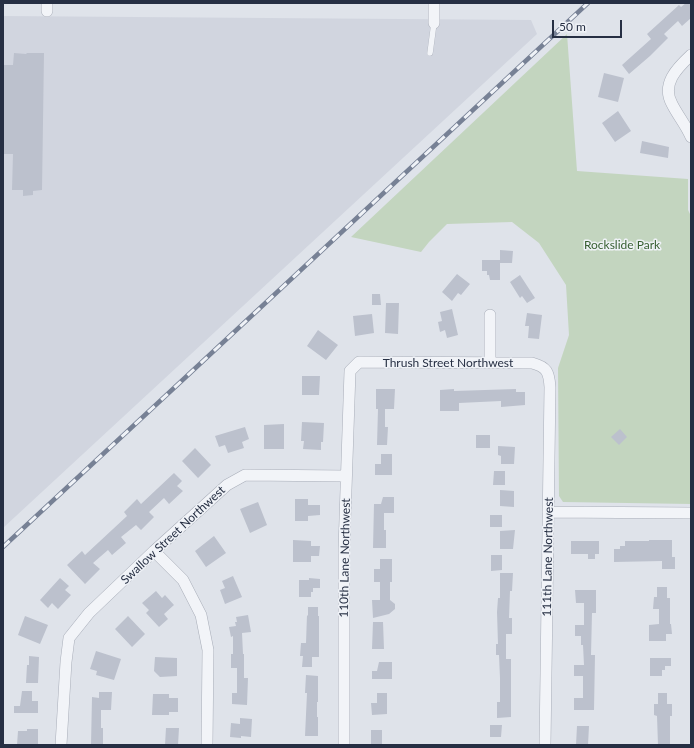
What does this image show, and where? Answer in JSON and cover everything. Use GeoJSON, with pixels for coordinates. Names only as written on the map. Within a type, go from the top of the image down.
{"type":"FeatureCollection","features":[{"type":"Feature","properties":{"kind":"street"},"geometry":{"type":"LineString","coordinates":[[434,3],[434,23]]}},
{"type":"Feature","properties":{"kind":"street"},"geometry":{"type":"LineString","coordinates":[[691,55],[672,75],[668,96],[672,105],[687,127],[691,137]]}},
{"type":"Feature","properties":{"kind":"street"},"geometry":{"type":"LineString","coordinates":[[490,315],[490,362]]}},
{"type":"Feature","properties":{"kind":"street","name":"Thrush Street Northwest"},"geometry":{"type":"LineString","coordinates":[[350,370],[359,362],[490,362],[532,363],[547,371]]}},
{"type":"Feature","properties":{"kind":"street","name":"110th Lane Northwest"},"geometry":{"type":"LineString","coordinates":[[344,745],[344,549],[350,370]]}},
{"type":"Feature","properties":{"kind":"street","name":"111th Lane Northwest"},"geometry":{"type":"LineString","coordinates":[[545,745],[550,387],[550,379],[547,371]]}},
{"type":"Feature","properties":{"kind":"street","name":"Swallow Street Northwest"},"geometry":{"type":"LineString","coordinates":[[61,745],[66,658],[69,638],[89,613],[154,551],[227,485],[245,475],[346,476]]}},
{"type":"Feature","properties":{"kind":"street"},"geometry":{"type":"LineString","coordinates":[[548,512],[691,513]]}},
{"type":"Feature","properties":{"kind":"street"},"geometry":{"type":"LineString","coordinates":[[154,551],[183,580],[200,615],[208,650],[207,745]]}},
{"type":"Feature","properties":{"kind":"lane"},"geometry":{"type":"LineString","coordinates":[[430,53],[434,23]]}},
{"type":"Feature","properties":{"kind":"shaded area"},"geometry":{"type":"Polygon","coordinates":[[[3,16],[531,20],[537,34],[3,528],[3,16]]]}},
{"type":"Feature","properties":{"kind":"green space","name":"Rockslide Park"},"geometry":{"type":"Polygon","coordinates":[[[567,34],[577,171],[688,179],[688,210],[691,216],[691,504],[563,502],[559,496],[558,368],[569,335],[566,285],[539,243],[512,222],[447,224],[421,252],[351,237],[567,34]]]}},
{"type":"Feature","properties":{"kind":"building"},"geometry":{"type":"Polygon","coordinates":[[[686,3],[691,3],[691,18],[682,26],[678,21],[664,34],[668,38],[629,74],[622,65],[651,39],[647,34],[679,5],[681,7],[686,3]]]}},
{"type":"Feature","properties":{"kind":"building"},"geometry":{"type":"Polygon","coordinates":[[[14,53],[44,53],[42,190],[33,191],[33,195],[23,196],[23,190],[12,190],[13,154],[3,154],[3,65],[13,65],[14,53]]]}},
{"type":"Feature","properties":{"kind":"building"},"geometry":{"type":"Polygon","coordinates":[[[604,73],[624,78],[618,102],[598,97],[604,73]]]}},
{"type":"Feature","properties":{"kind":"building"},"geometry":{"type":"Polygon","coordinates":[[[618,111],[631,131],[615,142],[602,123],[618,111]]]}},
{"type":"Feature","properties":{"kind":"building"},"geometry":{"type":"Polygon","coordinates":[[[642,141],[669,147],[668,158],[640,153],[642,141]]]}},
{"type":"Feature","properties":{"kind":"building"},"geometry":{"type":"Polygon","coordinates":[[[500,250],[513,251],[512,263],[500,263],[500,250]]]}},
{"type":"Feature","properties":{"kind":"building"},"geometry":{"type":"Polygon","coordinates":[[[482,260],[500,260],[500,280],[490,280],[489,275],[487,275],[487,271],[482,271],[482,260]]]}},
{"type":"Feature","properties":{"kind":"building"},"geometry":{"type":"Polygon","coordinates":[[[457,274],[470,284],[461,295],[458,293],[452,301],[442,292],[457,274]]]}},
{"type":"Feature","properties":{"kind":"building"},"geometry":{"type":"Polygon","coordinates":[[[520,275],[535,298],[527,303],[522,296],[520,298],[510,282],[520,275]]]}},
{"type":"Feature","properties":{"kind":"building"},"geometry":{"type":"Polygon","coordinates":[[[372,294],[380,294],[381,305],[372,305],[372,294]]]}},
{"type":"Feature","properties":{"kind":"building"},"geometry":{"type":"Polygon","coordinates":[[[386,303],[399,303],[398,334],[385,333],[386,303]]]}},
{"type":"Feature","properties":{"kind":"building"},"geometry":{"type":"Polygon","coordinates":[[[452,309],[458,335],[447,338],[445,330],[440,332],[438,322],[442,321],[440,312],[452,309]]]}},
{"type":"Feature","properties":{"kind":"building"},"geometry":{"type":"Polygon","coordinates":[[[527,313],[542,315],[539,339],[528,338],[529,326],[525,326],[527,313]]]}},
{"type":"Feature","properties":{"kind":"building"},"geometry":{"type":"Polygon","coordinates":[[[372,314],[374,333],[355,336],[353,316],[372,314]]]}},
{"type":"Feature","properties":{"kind":"building"},"geometry":{"type":"Polygon","coordinates":[[[318,330],[338,345],[326,360],[307,346],[318,330]]]}},
{"type":"Feature","properties":{"kind":"building"},"geometry":{"type":"Polygon","coordinates":[[[302,376],[320,376],[319,395],[302,395],[302,376]]]}},
{"type":"Feature","properties":{"kind":"building"},"geometry":{"type":"Polygon","coordinates":[[[376,389],[395,389],[394,409],[385,409],[385,427],[388,427],[387,445],[377,445],[378,409],[376,409],[376,389]]]}},
{"type":"Feature","properties":{"kind":"building"},"geometry":{"type":"Polygon","coordinates":[[[454,389],[454,391],[516,389],[516,392],[525,392],[525,405],[501,407],[501,401],[459,403],[459,411],[440,411],[440,390],[454,389]]]}},
{"type":"Feature","properties":{"kind":"building"},"geometry":{"type":"Polygon","coordinates":[[[302,422],[324,423],[321,450],[303,449],[304,441],[301,441],[302,422]]]}},
{"type":"Feature","properties":{"kind":"building"},"geometry":{"type":"Polygon","coordinates":[[[284,424],[284,449],[264,449],[264,425],[284,424]]]}},
{"type":"Feature","properties":{"kind":"building"},"geometry":{"type":"Polygon","coordinates":[[[245,427],[249,439],[242,442],[244,448],[228,453],[225,445],[219,447],[215,436],[245,427]]]}},
{"type":"Feature","properties":{"kind":"building"},"geometry":{"type":"Polygon","coordinates":[[[620,429],[627,437],[619,445],[611,437],[620,429]]]}},
{"type":"Feature","properties":{"kind":"building"},"geometry":{"type":"Polygon","coordinates":[[[476,435],[490,435],[490,448],[476,448],[476,435]]]}},
{"type":"Feature","properties":{"kind":"building"},"geometry":{"type":"Polygon","coordinates":[[[498,446],[515,447],[514,464],[501,464],[501,456],[498,455],[498,446]]]}},
{"type":"Feature","properties":{"kind":"building"},"geometry":{"type":"Polygon","coordinates":[[[195,448],[211,465],[198,478],[182,461],[195,448]]]}},
{"type":"Feature","properties":{"kind":"building"},"geometry":{"type":"Polygon","coordinates":[[[381,454],[392,454],[392,475],[375,475],[375,464],[381,464],[381,454]]]}},
{"type":"Feature","properties":{"kind":"building"},"geometry":{"type":"Polygon","coordinates":[[[494,471],[505,471],[505,485],[493,485],[494,471]]]}},
{"type":"Feature","properties":{"kind":"building"},"geometry":{"type":"Polygon","coordinates":[[[174,473],[182,481],[177,486],[183,491],[169,504],[164,498],[149,512],[154,517],[141,530],[136,525],[121,537],[126,543],[112,555],[108,550],[93,563],[100,569],[85,584],[67,565],[82,551],[85,555],[127,516],[124,512],[137,499],[141,504],[174,473]]]}},
{"type":"Feature","properties":{"kind":"building"},"geometry":{"type":"Polygon","coordinates":[[[500,490],[514,491],[514,507],[500,506],[500,490]]]}},
{"type":"Feature","properties":{"kind":"building"},"geometry":{"type":"Polygon","coordinates":[[[383,497],[394,497],[394,513],[384,513],[386,548],[373,548],[374,504],[381,504],[383,497]]]}},
{"type":"Feature","properties":{"kind":"building"},"geometry":{"type":"Polygon","coordinates":[[[295,499],[308,499],[308,505],[320,505],[320,515],[308,516],[308,521],[295,521],[295,499]]]}},
{"type":"Feature","properties":{"kind":"building"},"geometry":{"type":"Polygon","coordinates":[[[258,502],[267,525],[250,533],[240,509],[258,502]]]}},
{"type":"Feature","properties":{"kind":"building"},"geometry":{"type":"Polygon","coordinates":[[[490,515],[502,515],[502,527],[490,527],[490,515]]]}},
{"type":"Feature","properties":{"kind":"building"},"geometry":{"type":"Polygon","coordinates":[[[515,530],[513,549],[500,549],[500,531],[515,530]]]}},
{"type":"Feature","properties":{"kind":"building"},"geometry":{"type":"Polygon","coordinates":[[[214,536],[226,553],[206,567],[195,551],[214,536]]]}},
{"type":"Feature","properties":{"kind":"building"},"geometry":{"type":"Polygon","coordinates":[[[293,540],[311,541],[311,546],[320,546],[319,556],[311,556],[311,562],[293,562],[293,540]]]}},
{"type":"Feature","properties":{"kind":"building"},"geometry":{"type":"Polygon","coordinates":[[[672,540],[672,557],[675,557],[675,569],[662,569],[662,561],[614,562],[614,549],[620,549],[620,546],[625,546],[625,541],[672,540]]]}},
{"type":"Feature","properties":{"kind":"building"},"geometry":{"type":"Polygon","coordinates":[[[571,541],[599,541],[599,554],[595,554],[595,559],[588,559],[588,554],[571,554],[571,541]]]}},
{"type":"Feature","properties":{"kind":"building"},"geometry":{"type":"Polygon","coordinates":[[[491,555],[502,555],[502,570],[491,571],[491,555]]]}},
{"type":"Feature","properties":{"kind":"building"},"geometry":{"type":"Polygon","coordinates":[[[380,559],[392,559],[390,600],[395,604],[395,609],[389,614],[373,618],[372,600],[380,600],[380,582],[374,582],[374,569],[380,569],[380,559]]]}},
{"type":"Feature","properties":{"kind":"building"},"geometry":{"type":"Polygon","coordinates":[[[500,573],[513,573],[512,591],[510,591],[509,618],[512,618],[512,634],[506,634],[506,659],[511,659],[511,717],[497,718],[497,702],[500,702],[499,655],[496,655],[496,644],[498,644],[497,612],[498,598],[500,598],[500,573]]]}},
{"type":"Feature","properties":{"kind":"building"},"geometry":{"type":"Polygon","coordinates":[[[233,576],[242,597],[225,604],[220,590],[225,588],[222,581],[233,576]]]}},
{"type":"Feature","properties":{"kind":"building"},"geometry":{"type":"Polygon","coordinates":[[[60,578],[69,586],[65,590],[71,595],[58,609],[52,603],[48,608],[40,600],[60,578]]]}},
{"type":"Feature","properties":{"kind":"building"},"geometry":{"type":"Polygon","coordinates":[[[309,578],[320,579],[320,588],[313,588],[311,597],[299,597],[299,580],[309,580],[309,578]]]}},
{"type":"Feature","properties":{"kind":"building"},"geometry":{"type":"Polygon","coordinates":[[[657,587],[667,587],[667,598],[670,598],[670,624],[672,634],[666,634],[666,641],[649,641],[649,625],[659,624],[659,609],[653,609],[654,597],[657,597],[657,587]]]}},
{"type":"Feature","properties":{"kind":"building"},"geometry":{"type":"Polygon","coordinates":[[[575,590],[596,590],[596,613],[592,613],[591,655],[595,655],[594,710],[574,710],[574,698],[583,698],[583,676],[574,676],[574,665],[584,665],[581,636],[575,636],[575,625],[584,625],[584,603],[576,603],[575,590]]]}},
{"type":"Feature","properties":{"kind":"building"},"geometry":{"type":"Polygon","coordinates":[[[156,591],[162,598],[165,595],[174,605],[164,614],[168,619],[159,627],[146,613],[149,610],[142,603],[156,591]]]}},
{"type":"Feature","properties":{"kind":"building"},"geometry":{"type":"Polygon","coordinates":[[[308,607],[318,607],[319,657],[312,657],[312,667],[302,667],[303,656],[300,656],[301,643],[306,643],[308,607]]]}},
{"type":"Feature","properties":{"kind":"building"},"geometry":{"type":"Polygon","coordinates":[[[248,615],[251,632],[242,633],[244,678],[248,678],[247,705],[232,704],[232,693],[237,693],[237,668],[231,668],[233,636],[231,637],[229,627],[236,626],[236,617],[248,615]]]}},
{"type":"Feature","properties":{"kind":"building"},"geometry":{"type":"Polygon","coordinates":[[[25,616],[48,625],[40,644],[18,635],[25,616]]]}},
{"type":"Feature","properties":{"kind":"building"},"geometry":{"type":"Polygon","coordinates":[[[128,616],[145,634],[132,647],[115,629],[128,616]]]}},
{"type":"Feature","properties":{"kind":"building"},"geometry":{"type":"Polygon","coordinates":[[[373,622],[383,622],[384,649],[372,649],[373,622]]]}},
{"type":"Feature","properties":{"kind":"building"},"geometry":{"type":"Polygon","coordinates":[[[96,651],[121,659],[114,680],[96,675],[97,671],[90,669],[96,651]]]}},
{"type":"Feature","properties":{"kind":"building"},"geometry":{"type":"Polygon","coordinates":[[[29,656],[39,657],[38,683],[26,683],[29,656]]]}},
{"type":"Feature","properties":{"kind":"building"},"geometry":{"type":"Polygon","coordinates":[[[155,657],[177,658],[177,676],[160,677],[154,671],[155,657]]]}},
{"type":"Feature","properties":{"kind":"building"},"geometry":{"type":"Polygon","coordinates":[[[650,658],[671,658],[671,666],[665,666],[665,670],[662,670],[662,676],[650,676],[650,658]]]}},
{"type":"Feature","properties":{"kind":"building"},"geometry":{"type":"Polygon","coordinates":[[[379,662],[392,662],[392,679],[372,679],[372,671],[377,671],[379,662]]]}},
{"type":"Feature","properties":{"kind":"building"},"geometry":{"type":"Polygon","coordinates":[[[306,675],[318,676],[318,736],[305,736],[307,693],[305,693],[306,675]]]}},
{"type":"Feature","properties":{"kind":"building"},"geometry":{"type":"Polygon","coordinates":[[[22,691],[32,691],[32,701],[38,701],[38,713],[14,713],[14,706],[20,706],[22,691]]]}},
{"type":"Feature","properties":{"kind":"building"},"geometry":{"type":"Polygon","coordinates":[[[99,692],[112,692],[111,710],[101,710],[103,745],[91,745],[92,697],[99,698],[99,692]]]}},
{"type":"Feature","properties":{"kind":"building"},"geometry":{"type":"Polygon","coordinates":[[[377,693],[387,693],[387,714],[372,715],[371,703],[377,703],[377,693]]]}},
{"type":"Feature","properties":{"kind":"building"},"geometry":{"type":"Polygon","coordinates":[[[658,693],[667,693],[667,704],[672,704],[672,716],[670,716],[670,745],[658,745],[657,716],[654,715],[654,704],[658,704],[658,693]]]}},
{"type":"Feature","properties":{"kind":"building"},"geometry":{"type":"Polygon","coordinates":[[[153,694],[169,694],[169,698],[178,698],[178,712],[169,712],[169,715],[152,715],[153,694]]]}},
{"type":"Feature","properties":{"kind":"building"},"geometry":{"type":"Polygon","coordinates":[[[240,718],[252,719],[251,737],[230,737],[231,723],[240,724],[240,718]]]}},
{"type":"Feature","properties":{"kind":"building"},"geometry":{"type":"Polygon","coordinates":[[[490,725],[502,725],[501,737],[490,737],[490,725]]]}},
{"type":"Feature","properties":{"kind":"building"},"geometry":{"type":"Polygon","coordinates":[[[577,726],[589,726],[588,745],[576,745],[577,726]]]}},
{"type":"Feature","properties":{"kind":"building"},"geometry":{"type":"Polygon","coordinates":[[[166,728],[179,728],[178,745],[165,745],[166,728]]]}},
{"type":"Feature","properties":{"kind":"building"},"geometry":{"type":"Polygon","coordinates":[[[27,729],[38,729],[38,745],[17,745],[18,731],[27,731],[27,729]]]}},
{"type":"Feature","properties":{"kind":"building"},"geometry":{"type":"Polygon","coordinates":[[[371,730],[382,730],[382,745],[371,745],[371,730]]]}},
{"type":"Feature","properties":{"kind":"railway"},"geometry":{"type":"LineString","coordinates":[[3,547],[588,3]]}}]}
